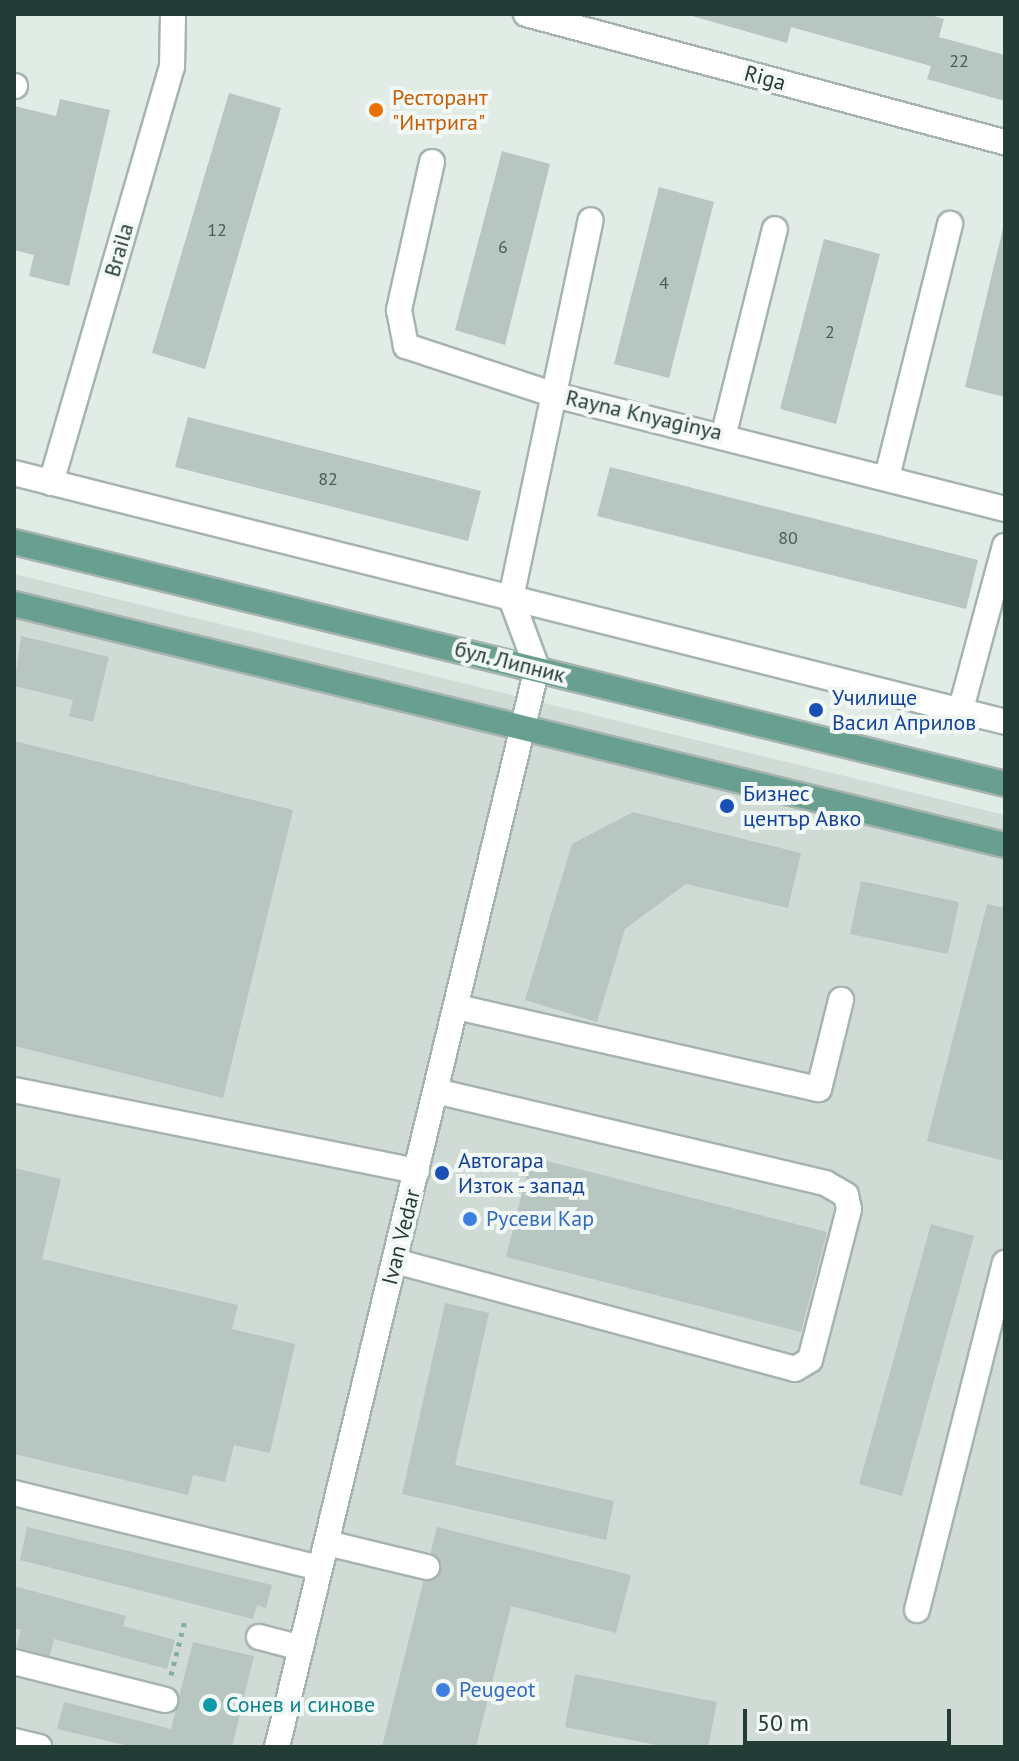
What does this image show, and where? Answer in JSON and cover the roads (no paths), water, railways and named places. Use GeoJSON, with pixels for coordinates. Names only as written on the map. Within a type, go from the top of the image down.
{"type":"FeatureCollection","features":[{"type":"Feature","properties":{"kind":"main road","name":"бул. Липник"},"geometry":{"type":"LineString","coordinates":[[14,542],[1005,784]]}},
{"type":"Feature","properties":{"kind":"main road"},"geometry":{"type":"LineString","coordinates":[[14,604],[1005,845]]}},
{"type":"Feature","properties":{"kind":"street","name":"Braila"},"geometry":{"type":"LineString","coordinates":[[51,483],[172,67],[173,14]]}},
{"type":"Feature","properties":{"kind":"street","name":"Riga"},"geometry":{"type":"LineString","coordinates":[[526,14],[1005,142]]}},
{"type":"Feature","properties":{"kind":"street"},"geometry":{"type":"LineString","coordinates":[[432,162],[399,310],[406,346],[555,395],[591,220]]}},
{"type":"Feature","properties":{"kind":"street"},"geometry":{"type":"LineString","coordinates":[[887,477],[950,224]]}},
{"type":"Feature","properties":{"kind":"street"},"geometry":{"type":"LineString","coordinates":[[724,433],[775,229]]}},
{"type":"Feature","properties":{"kind":"street","name":"Rayna Knyaginya"},"geometry":{"type":"LineString","coordinates":[[511,598],[555,395],[724,433],[1005,509]]}},
{"type":"Feature","properties":{"kind":"street"},"geometry":{"type":"LineString","coordinates":[[14,473],[511,598],[962,705],[1005,722]]}},
{"type":"Feature","properties":{"kind":"street"},"geometry":{"type":"LineString","coordinates":[[962,705],[1005,546]]}},
{"type":"Feature","properties":{"kind":"street"},"geometry":{"type":"LineString","coordinates":[[511,598],[537,668]]}},
{"type":"Feature","properties":{"kind":"street","name":"Ivan Vedar"},"geometry":{"type":"LineString","coordinates":[[277,1747],[537,668]]}},
{"type":"Feature","properties":{"kind":"street"},"geometry":{"type":"LineString","coordinates":[[457,1007],[819,1089],[841,1000]]}},
{"type":"Feature","properties":{"kind":"street"},"geometry":{"type":"LineString","coordinates":[[14,1090],[417,1171]]}},
{"type":"Feature","properties":{"kind":"street"},"geometry":{"type":"LineString","coordinates":[[395,1261],[795,1369],[810,1360],[849,1209],[846,1195],[825,1183],[436,1091]]}},
{"type":"Feature","properties":{"kind":"street"},"geometry":{"type":"LineString","coordinates":[[917,1610],[1005,1263]]}},
{"type":"Feature","properties":{"kind":"street"},"geometry":{"type":"LineString","coordinates":[[14,1493],[320,1568]]}},
{"type":"Feature","properties":{"kind":"street"},"geometry":{"type":"LineString","coordinates":[[327,1543],[427,1567]]}},
{"type":"Feature","properties":{"kind":"street"},"geometry":{"type":"LineString","coordinates":[[259,1637],[301,1648]]}},
{"type":"Feature","properties":{"kind":"street"},"geometry":{"type":"LineString","coordinates":[[14,1662],[165,1700]]}},
{"type":"Feature","properties":{"kind":"street"},"geometry":{"type":"LineString","coordinates":[[14,1741],[39,1747]]}},
{"type":"Feature","properties":{"kind":"place","name":"Ресторант \"Интрига\""},"geometry":{"type":"Point","coordinates":[376,110]}},
{"type":"Feature","properties":{"kind":"place","name":"Училище Васил Априлов"},"geometry":{"type":"Point","coordinates":[816,710]}},
{"type":"Feature","properties":{"kind":"place","name":"Бизнес център Авко"},"geometry":{"type":"Point","coordinates":[727,806]}},
{"type":"Feature","properties":{"kind":"place","name":"Автогара Изток - запад"},"geometry":{"type":"Point","coordinates":[442,1173]}},
{"type":"Feature","properties":{"kind":"place","name":"Русеви Кар"},"geometry":{"type":"Point","coordinates":[470,1219]}},
{"type":"Feature","properties":{"kind":"place","name":"Peugeot"},"geometry":{"type":"Point","coordinates":[443,1690]}},
{"type":"Feature","properties":{"kind":"place","name":"Сонев и синове"},"geometry":{"type":"Point","coordinates":[210,1705]}}]}
